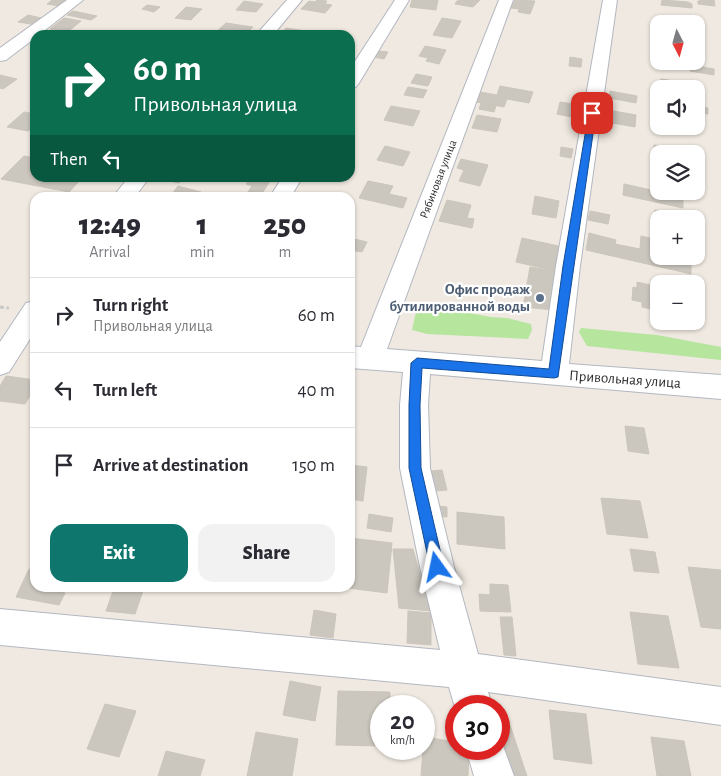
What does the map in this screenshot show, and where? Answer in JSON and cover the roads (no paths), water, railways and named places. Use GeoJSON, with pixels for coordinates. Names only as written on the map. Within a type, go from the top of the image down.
{"type":"FeatureCollection","features":[{"type":"Feature","properties":{"kind":"street"},"geometry":{"type":"LineString","coordinates":[[35,30],[76,0]]}},
{"type":"Feature","properties":{"kind":"street"},"geometry":{"type":"LineString","coordinates":[[268,30],[295,0]]}},
{"type":"Feature","properties":{"kind":"street"},"geometry":{"type":"LineString","coordinates":[[355,75],[402,0]]}},
{"type":"Feature","properties":{"kind":"street","name":"Рябиновая улица"},"geometry":{"type":"LineString","coordinates":[[360,358],[506,0]]}},
{"type":"Feature","properties":{"kind":"street"},"geometry":{"type":"LineString","coordinates":[[554,374],[568,266],[610,0]]}},
{"type":"Feature","properties":{"kind":"street"},"geometry":{"type":"LineString","coordinates":[[0,56],[30,34]]}},
{"type":"Feature","properties":{"kind":"street"},"geometry":{"type":"LineString","coordinates":[[127,192],[136,182]]}},
{"type":"Feature","properties":{"kind":"street"},"geometry":{"type":"LineString","coordinates":[[0,364],[23,322]]}},
{"type":"Feature","properties":{"kind":"street","name":"Привольная улица"},"geometry":{"type":"LineString","coordinates":[[360,358],[721,386]]}},
{"type":"Feature","properties":{"kind":"street"},"geometry":{"type":"LineString","coordinates":[[417,363],[414,405],[415,468],[437,567],[470,695]]}},
{"type":"Feature","properties":{"kind":"street"},"geometry":{"type":"LineString","coordinates":[[0,627],[462,670],[721,706]]}},
{"type":"Feature","properties":{"kind":"street"},"geometry":{"type":"LineString","coordinates":[[489,760],[494,776]]}},
{"type":"Feature","properties":{"kind":"place","name":"Офис продаж бутилированной воды"},"geometry":{"type":"Point","coordinates":[540,298]}}]}
